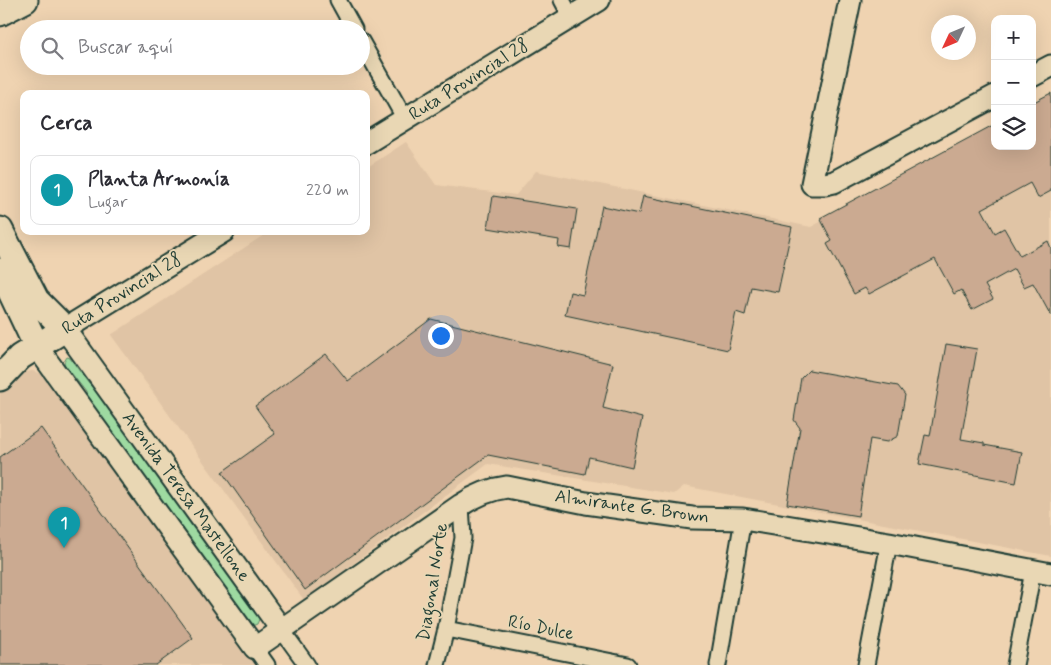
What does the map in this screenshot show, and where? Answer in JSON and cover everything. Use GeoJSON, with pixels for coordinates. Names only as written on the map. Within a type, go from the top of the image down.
{"type":"FeatureCollection","features":[{"type":"Feature","properties":{"kind":"main road"},"geometry":{"type":"LineString","coordinates":[[0,13],[25,0]]}},
{"type":"Feature","properties":{"kind":"main road"},"geometry":{"type":"LineString","coordinates":[[0,230],[36,300],[65,329]]}},
{"type":"Feature","properties":{"kind":"main road"},"geometry":{"type":"LineString","coordinates":[[0,268],[19,355]]}},
{"type":"Feature","properties":{"kind":"main road","name":"Ruta Provincial 28"},"geometry":{"type":"LineString","coordinates":[[0,378],[19,355],[65,329]]}},
{"type":"Feature","properties":{"kind":"street"},"geometry":{"type":"LineString","coordinates":[[338,0],[349,20]]}},
{"type":"Feature","properties":{"kind":"street","name":"Ruta Provincial 28"},"geometry":{"type":"LineString","coordinates":[[370,141],[567,8],[599,0]]}},
{"type":"Feature","properties":{"kind":"street"},"geometry":{"type":"LineString","coordinates":[[850,0],[812,184],[834,182],[991,98]]}},
{"type":"Feature","properties":{"kind":"street"},"geometry":{"type":"LineString","coordinates":[[370,57],[405,119]]}},
{"type":"Feature","properties":{"kind":"street"},"geometry":{"type":"LineString","coordinates":[[1036,74],[1051,66]]}},
{"type":"Feature","properties":{"kind":"street","name":"Ruta Provincial 28"},"geometry":{"type":"LineString","coordinates":[[65,329],[218,235]]}},
{"type":"Feature","properties":{"kind":"street","name":"Avenida Teresa Mastellone"},"geometry":{"type":"LineString","coordinates":[[65,329],[306,665]]}},
{"type":"Feature","properties":{"kind":"street","name":"Avenida Teresa Mastellone"},"geometry":{"type":"LineString","coordinates":[[19,355],[261,657]]}},
{"type":"Feature","properties":{"kind":"street","name":"Almirante G. Brown"},"geometry":{"type":"LineString","coordinates":[[261,657],[281,630],[461,505],[485,492],[497,488],[507,487],[586,503],[692,518],[743,519],[889,543],[1042,572]]}},
{"type":"Feature","properties":{"kind":"street","name":"Diagonal Norte"},"geometry":{"type":"LineString","coordinates":[[437,665],[446,629],[463,538],[461,505]]}},
{"type":"Feature","properties":{"kind":"street"},"geometry":{"type":"LineString","coordinates":[[718,665],[743,519]]}},
{"type":"Feature","properties":{"kind":"street"},"geometry":{"type":"LineString","coordinates":[[866,665],[889,543]]}},
{"type":"Feature","properties":{"kind":"street"},"geometry":{"type":"LineString","coordinates":[[1015,665],[1042,572]]}},
{"type":"Feature","properties":{"kind":"street","name":"Río Dulce"},"geometry":{"type":"LineString","coordinates":[[446,629],[628,665]]}},
{"type":"Feature","properties":{"kind":"shaded area"},"geometry":{"type":"Polygon","coordinates":[[[1051,97],[1051,556],[684,486],[674,494],[488,464],[304,600],[111,335],[264,235],[370,235],[370,165],[406,142],[436,185],[516,195],[536,171],[811,227],[991,129],[991,150],[1036,150],[1036,136],[1051,97]]]}},
{"type":"Feature","properties":{"kind":"shaded area"},"geometry":{"type":"Polygon","coordinates":[[[32,371],[43,374],[53,381],[260,665],[0,665],[0,384],[21,373],[32,371]]]}},
{"type":"Feature","properties":{"kind":"green space"},"geometry":{"type":"Polygon","coordinates":[[[67,357],[70,358],[89,384],[102,394],[261,615],[257,624],[247,625],[87,400],[86,392],[65,365],[64,362],[67,357]]]}},
{"type":"Feature","properties":{"kind":"building"},"geometry":{"type":"Polygon","coordinates":[[[1051,93],[1051,191],[1038,198],[1030,183],[982,209],[995,233],[1004,228],[1020,256],[1048,241],[1051,248],[1051,316],[1033,283],[1024,287],[1014,269],[985,285],[993,299],[972,310],[961,290],[954,294],[935,259],[869,294],[865,288],[854,294],[827,244],[832,241],[820,218],[991,126],[991,150],[1036,150],[1036,101],[1051,93]]]}},
{"type":"Feature","properties":{"kind":"building"},"geometry":{"type":"Polygon","coordinates":[[[493,196],[577,209],[571,249],[558,247],[559,240],[488,228],[493,196]]]}},
{"type":"Feature","properties":{"kind":"building"},"geometry":{"type":"Polygon","coordinates":[[[643,196],[792,227],[778,292],[751,287],[745,315],[736,312],[728,350],[565,315],[570,292],[583,295],[602,206],[639,214],[643,196]]]}},
{"type":"Feature","properties":{"kind":"building"},"geometry":{"type":"Polygon","coordinates":[[[431,319],[613,364],[603,408],[642,418],[632,467],[589,457],[585,474],[488,455],[305,590],[222,472],[275,434],[255,406],[326,354],[348,381],[431,319]]]}},
{"type":"Feature","properties":{"kind":"building"},"geometry":{"type":"Polygon","coordinates":[[[946,344],[977,349],[961,439],[1022,452],[1016,483],[919,464],[925,435],[930,436],[946,344]]]}},
{"type":"Feature","properties":{"kind":"building"},"geometry":{"type":"Polygon","coordinates":[[[809,370],[898,386],[905,395],[898,436],[887,442],[870,439],[858,516],[787,504],[800,428],[794,420],[801,378],[809,370]]]}},
{"type":"Feature","properties":{"kind":"building"},"geometry":{"type":"Polygon","coordinates":[[[41,428],[193,638],[156,665],[0,665],[0,457],[41,428]]]}},
{"type":"Feature","properties":{"kind":"place","name":"Planta Armonía"},"geometry":{"type":"Point","coordinates":[64,548]}}]}
